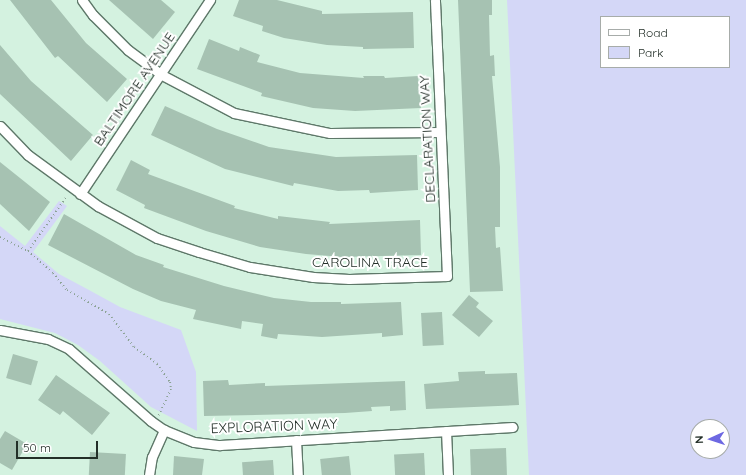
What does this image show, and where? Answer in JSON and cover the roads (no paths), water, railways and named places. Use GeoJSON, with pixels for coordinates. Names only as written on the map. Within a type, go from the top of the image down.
{"type":"FeatureCollection","features":[{"type":"Feature","properties":{"kind":"street"},"geometry":{"type":"LineString","coordinates":[[82,0],[93,15],[128,50],[162,75],[234,114],[301,128],[371,134],[440,132]]}},
{"type":"Feature","properties":{"kind":"street","name":"BALTIMORE AVENUE"},"geometry":{"type":"LineString","coordinates":[[80,194],[162,75],[210,0]]}},
{"type":"Feature","properties":{"kind":"street","name":"DECLARATION WAY"},"geometry":{"type":"LineString","coordinates":[[434,0],[447,276]]}},
{"type":"Feature","properties":{"kind":"street","name":"CAROLINA TRACE"},"geometry":{"type":"LineString","coordinates":[[0,126],[28,155],[80,194],[98,206],[157,238],[250,267],[313,277],[348,279],[447,276]]}},
{"type":"Feature","properties":{"kind":"street","name":"EXPLORATION WAY"},"geometry":{"type":"LineString","coordinates":[[0,330],[48,339],[70,349],[164,430],[194,442],[220,445],[512,427]]}},
{"type":"Feature","properties":{"kind":"street"},"geometry":{"type":"LineString","coordinates":[[149,475],[152,457],[164,430]]}},
{"type":"Feature","properties":{"kind":"street"},"geometry":{"type":"LineString","coordinates":[[446,431],[448,475]]}},
{"type":"Feature","properties":{"kind":"street"},"geometry":{"type":"LineString","coordinates":[[296,440],[298,475]]}}]}
